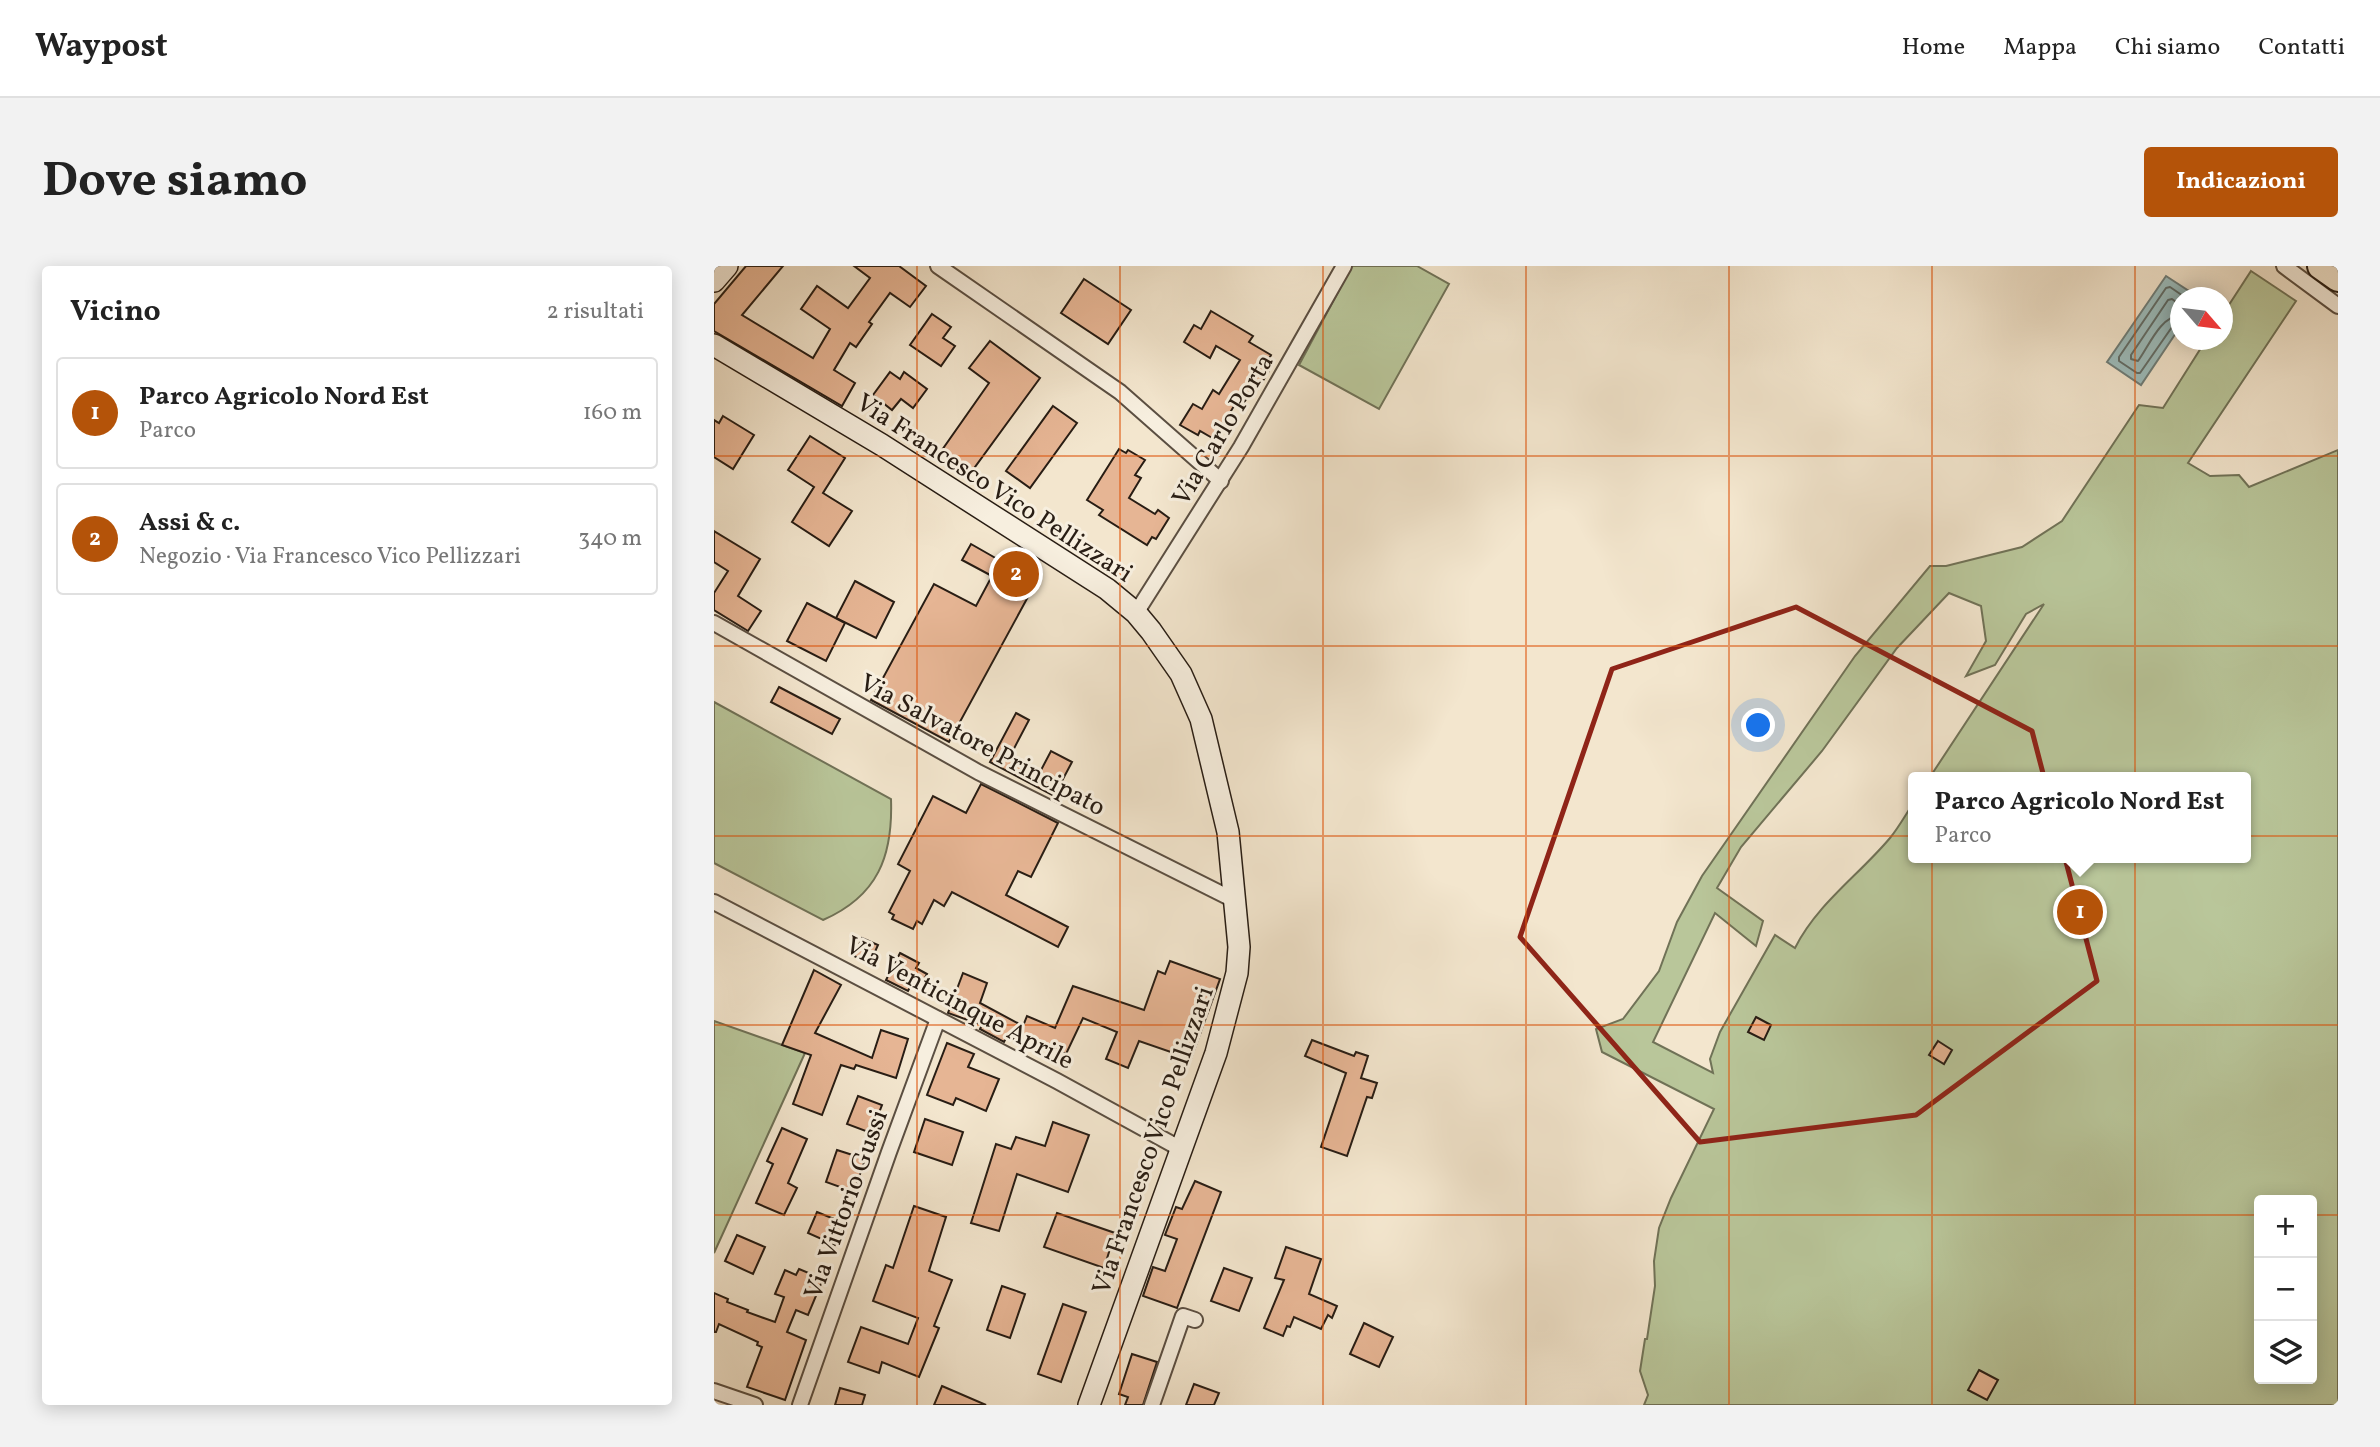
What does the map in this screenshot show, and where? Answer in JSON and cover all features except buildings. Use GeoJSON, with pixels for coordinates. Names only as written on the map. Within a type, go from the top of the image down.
{"type":"FeatureCollection","features":[{"type":"Feature","properties":{"kind":"highway"},"geometry":{"type":"LineString","coordinates":[[2322,266],[2338,278]]}},
{"type":"Feature","properties":{"kind":"street"},"geometry":{"type":"LineString","coordinates":[[714,281],[727,266]]}},
{"type":"Feature","properties":{"kind":"street"},"geometry":{"type":"LineString","coordinates":[[938,266],[1120,392],[1221,481]]}},
{"type":"Feature","properties":{"kind":"street","name":"Via Carlo Porta"},"geometry":{"type":"LineString","coordinates":[[1136,613],[1221,481],[1344,266]]}},
{"type":"Feature","properties":{"kind":"street"},"geometry":{"type":"LineString","coordinates":[[2284,266],[2338,306]]}},
{"type":"Feature","properties":{"kind":"street","name":"Via Francesco Vico Pellizzari"},"geometry":{"type":"LineString","coordinates":[[714,345],[882,446],[1107,589],[1136,613],[1181,674],[1201,719],[1228,832],[1239,947],[1235,983],[1216,1053],[1089,1405]]}},
{"type":"Feature","properties":{"kind":"street","name":"Via Salvatore Principato"},"geometry":{"type":"LineString","coordinates":[[714,623],[978,772],[1234,900]]}},
{"type":"Feature","properties":{"kind":"street","name":"Via Venticinque Aprile"},"geometry":{"type":"LineString","coordinates":[[714,902],[1058,1081],[1181,1149]]}},
{"type":"Feature","properties":{"kind":"street","name":"Via Vittorio Gussi"},"geometry":{"type":"LineString","coordinates":[[800,1405],[938,1019]]}},
{"type":"Feature","properties":{"kind":"street"},"geometry":{"type":"LineString","coordinates":[[1152,1405],[1184,1316],[1195,1320]]}},
{"type":"Feature","properties":{"kind":"street"},"geometry":{"type":"LineString","coordinates":[[714,1391],[755,1405]]}},
{"type":"Feature","properties":{"kind":"highlighted area"},"geometry":{"type":"Polygon","coordinates":[[[1796,607],[2032,731],[2097,981],[1916,1115],[1700,1142],[1520,937],[1612,669],[1796,607]]]}},
{"type":"Feature","properties":{"kind":"green space"},"geometry":{"type":"Polygon","coordinates":[[[1352,266],[1417,266],[1449,284],[1379,409],[1299,365],[1352,266]]]}},
{"type":"Feature","properties":{"kind":"green space"},"geometry":{"type":"Polygon","coordinates":[[[2251,271],[2296,301],[2188,463],[2210,476],[2239,475],[2249,487],[2338,450],[2338,1405],[1644,1405],[1648,1395],[1640,1371],[1655,1286],[1654,1261],[1659,1228],[1714,1109],[1602,1052],[1596,1029],[1623,1019],[1659,971],[1677,922],[1702,876],[1855,656],[1930,566],[1946,566],[2022,547],[2062,521],[2139,405],[2163,408],[2200,350],[2233,350],[2233,299],[2251,271]]]}},
{"type":"Feature","properties":{"kind":"green space"},"geometry":{"type":"Polygon","coordinates":[[[714,702],[891,799],[889,839],[878,872],[857,899],[842,910],[823,920],[714,863],[714,702]]]}},
{"type":"Feature","properties":{"kind":"green space"},"geometry":{"type":"Polygon","coordinates":[[[714,1021],[805,1053],[714,1253],[714,1021]]]}},
{"type":"Feature","properties":{"kind":"water"},"geometry":{"type":"Polygon","coordinates":[[[2166,276],[2183,287],[2170,287],[2170,342],[2141,385],[2107,362],[2166,276]]]}},
{"type":"Feature","properties":{"kind":"place","name":"Assi & c."},"geometry":{"type":"Point","coordinates":[1016,574]}},
{"type":"Feature","properties":{"kind":"place","name":"Parco Agricolo Nord Est"},"geometry":{"type":"Point","coordinates":[2080,912]}}]}
